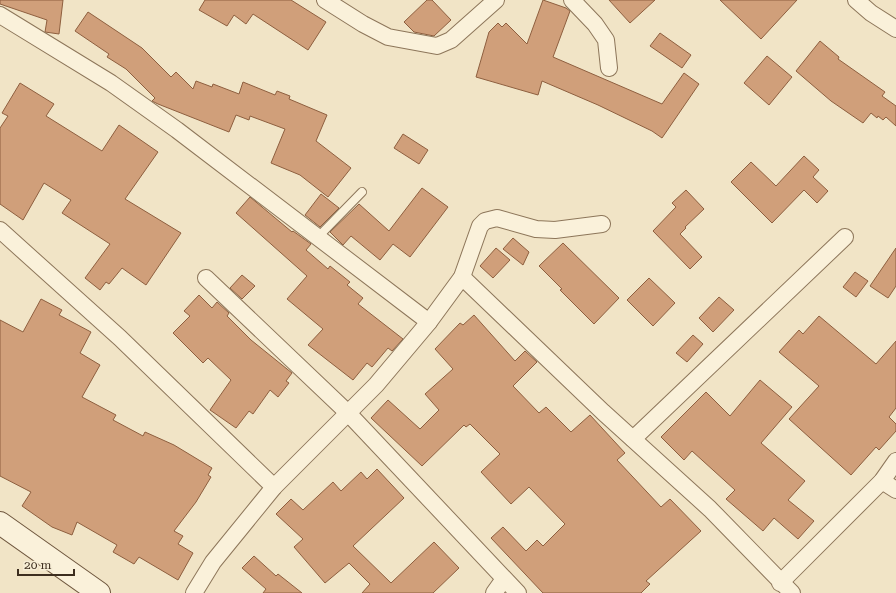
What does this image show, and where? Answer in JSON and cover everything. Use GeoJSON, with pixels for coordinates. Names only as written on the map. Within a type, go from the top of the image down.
{"type":"FeatureCollection","features":[{"type":"Feature","properties":{"kind":"street"},"geometry":{"type":"LineString","coordinates":[[325,0],[363,24],[388,37],[437,46],[451,40],[496,0]]}},
{"type":"Feature","properties":{"kind":"street"},"geometry":{"type":"LineString","coordinates":[[572,0],[594,24],[606,40],[609,68]]}},
{"type":"Feature","properties":{"kind":"street"},"geometry":{"type":"LineString","coordinates":[[856,0],[871,13],[896,29]]}},
{"type":"Feature","properties":{"kind":"street"},"geometry":{"type":"LineString","coordinates":[[0,15],[123,91],[177,130],[429,322]]}},
{"type":"Feature","properties":{"kind":"street"},"geometry":{"type":"LineString","coordinates":[[194,593],[213,562],[274,487],[376,385],[429,322],[462,277],[480,226],[485,221],[497,218],[536,229],[555,230],[602,224]]}},
{"type":"Feature","properties":{"kind":"street"},"geometry":{"type":"LineString","coordinates":[[0,230],[120,338],[274,487]]}},
{"type":"Feature","properties":{"kind":"street"},"geometry":{"type":"LineString","coordinates":[[633,439],[845,237]]}},
{"type":"Feature","properties":{"kind":"street"},"geometry":{"type":"LineString","coordinates":[[462,277],[710,510],[786,588],[882,481],[896,461]]}},
{"type":"Feature","properties":{"kind":"street"},"geometry":{"type":"LineString","coordinates":[[206,278],[348,413],[518,593]]}},
{"type":"Feature","properties":{"kind":"street"},"geometry":{"type":"LineString","coordinates":[[882,481],[896,490]]}},
{"type":"Feature","properties":{"kind":"street"},"geometry":{"type":"LineString","coordinates":[[0,523],[92,591]]}},
{"type":"Feature","properties":{"kind":"street"},"geometry":{"type":"LineString","coordinates":[[494,593],[504,579]]}},
{"type":"Feature","properties":{"kind":"lane"},"geometry":{"type":"LineString","coordinates":[[317,238],[362,192]]}},
{"type":"Feature","properties":{"kind":"building"},"geometry":{"type":"Polygon","coordinates":[[[0,0],[63,0],[59,34],[45,32],[47,20],[0,4],[0,0]]]}},
{"type":"Feature","properties":{"kind":"building"},"geometry":{"type":"Polygon","coordinates":[[[205,0],[291,0],[326,22],[308,50],[253,14],[246,24],[234,15],[227,26],[199,10],[205,0]]]}},
{"type":"Feature","properties":{"kind":"building"},"geometry":{"type":"Polygon","coordinates":[[[427,0],[432,0],[451,20],[434,36],[414,32],[404,22],[427,0]]]}},
{"type":"Feature","properties":{"kind":"building"},"geometry":{"type":"Polygon","coordinates":[[[543,0],[566,8],[570,11],[553,57],[662,104],[684,73],[699,84],[662,138],[652,131],[598,105],[542,81],[538,95],[476,77],[489,32],[498,23],[502,27],[506,23],[527,44],[543,0]]]}},
{"type":"Feature","properties":{"kind":"building"},"geometry":{"type":"Polygon","coordinates":[[[609,0],[655,0],[630,23],[609,0]]]}},
{"type":"Feature","properties":{"kind":"building"},"geometry":{"type":"Polygon","coordinates":[[[720,0],[797,0],[761,39],[720,0]]]}},
{"type":"Feature","properties":{"kind":"building"},"geometry":{"type":"Polygon","coordinates":[[[88,12],[142,48],[171,77],[176,72],[193,89],[196,81],[212,87],[213,84],[239,94],[243,82],[275,95],[277,91],[290,96],[289,99],[327,115],[316,141],[351,168],[328,197],[300,175],[271,163],[285,129],[250,116],[249,120],[236,115],[229,132],[152,101],[155,98],[126,69],[107,57],[109,54],[75,31],[88,12]]]}},
{"type":"Feature","properties":{"kind":"building"},"geometry":{"type":"Polygon","coordinates":[[[660,33],[691,55],[682,68],[650,46],[660,33]]]}},
{"type":"Feature","properties":{"kind":"building"},"geometry":{"type":"Polygon","coordinates":[[[820,41],[839,57],[838,59],[885,92],[882,96],[896,106],[896,126],[886,117],[883,120],[878,116],[877,118],[871,113],[863,123],[831,101],[796,71],[820,41]]]}},
{"type":"Feature","properties":{"kind":"building"},"geometry":{"type":"Polygon","coordinates":[[[767,56],[792,77],[769,105],[744,83],[767,56]]]}},
{"type":"Feature","properties":{"kind":"building"},"geometry":{"type":"Polygon","coordinates":[[[20,83],[54,104],[46,116],[102,151],[119,125],[158,152],[125,199],[181,233],[146,285],[122,268],[109,284],[106,282],[100,290],[85,278],[110,244],[62,213],[71,200],[44,183],[23,220],[0,204],[0,128],[8,116],[2,113],[20,83]]]}},
{"type":"Feature","properties":{"kind":"building"},"geometry":{"type":"Polygon","coordinates":[[[403,134],[428,150],[419,164],[394,148],[403,134]]]}},
{"type":"Feature","properties":{"kind":"building"},"geometry":{"type":"Polygon","coordinates":[[[804,156],[819,170],[813,177],[828,191],[817,203],[804,190],[772,223],[731,182],[751,162],[776,186],[804,156]]]}},
{"type":"Feature","properties":{"kind":"building"},"geometry":{"type":"Polygon","coordinates":[[[422,188],[448,207],[410,257],[393,244],[380,260],[351,236],[343,245],[330,232],[359,204],[389,231],[422,188]]]}},
{"type":"Feature","properties":{"kind":"building"},"geometry":{"type":"Polygon","coordinates":[[[686,190],[704,209],[685,227],[686,228],[680,234],[702,257],[690,269],[653,231],[676,207],[672,203],[686,190]]]}},
{"type":"Feature","properties":{"kind":"building"},"geometry":{"type":"Polygon","coordinates":[[[321,194],[339,208],[320,227],[305,215],[321,194]]]}},
{"type":"Feature","properties":{"kind":"building"},"geometry":{"type":"Polygon","coordinates":[[[250,197],[292,232],[293,231],[311,244],[306,250],[328,269],[330,266],[350,282],[347,285],[363,298],[358,304],[403,339],[392,351],[388,348],[372,367],[367,363],[353,380],[308,345],[323,329],[287,299],[307,276],[236,213],[250,197]]]}},
{"type":"Feature","properties":{"kind":"building"},"geometry":{"type":"Polygon","coordinates":[[[513,238],[529,252],[523,265],[503,249],[513,238]]]}},
{"type":"Feature","properties":{"kind":"building"},"geometry":{"type":"Polygon","coordinates":[[[563,243],[619,298],[594,324],[560,290],[562,289],[539,266],[563,243]]]}},
{"type":"Feature","properties":{"kind":"building"},"geometry":{"type":"Polygon","coordinates":[[[496,248],[510,260],[493,278],[480,266],[496,248]]]}},
{"type":"Feature","properties":{"kind":"building"},"geometry":{"type":"Polygon","coordinates":[[[896,248],[896,286],[888,298],[870,286],[896,248]]]}},
{"type":"Feature","properties":{"kind":"building"},"geometry":{"type":"Polygon","coordinates":[[[855,272],[868,281],[856,297],[843,287],[855,272]]]}},
{"type":"Feature","properties":{"kind":"building"},"geometry":{"type":"Polygon","coordinates":[[[242,275],[255,286],[242,299],[230,288],[242,275]]]}},
{"type":"Feature","properties":{"kind":"building"},"geometry":{"type":"Polygon","coordinates":[[[649,278],[675,303],[653,326],[627,300],[649,278]]]}},
{"type":"Feature","properties":{"kind":"building"},"geometry":{"type":"Polygon","coordinates":[[[199,295],[212,308],[217,302],[229,313],[227,316],[251,340],[292,373],[286,381],[289,383],[278,397],[270,390],[253,414],[249,411],[236,428],[210,410],[231,380],[208,358],[203,363],[173,333],[190,316],[184,311],[199,295]]]}},
{"type":"Feature","properties":{"kind":"building"},"geometry":{"type":"Polygon","coordinates":[[[719,297],[734,310],[713,332],[699,318],[719,297]]]}},
{"type":"Feature","properties":{"kind":"building"},"geometry":{"type":"Polygon","coordinates":[[[41,299],[62,310],[59,315],[91,332],[80,353],[100,365],[82,397],[116,415],[113,420],[143,436],[145,432],[174,445],[212,468],[208,475],[211,477],[196,502],[174,531],[183,536],[178,544],[193,553],[178,580],[139,557],[134,564],[113,552],[117,545],[77,522],[72,535],[52,527],[22,506],[31,492],[0,476],[0,320],[23,332],[41,299]]]}},
{"type":"Feature","properties":{"kind":"building"},"geometry":{"type":"Polygon","coordinates":[[[474,315],[515,361],[525,351],[537,362],[513,386],[539,413],[546,407],[571,432],[590,415],[625,453],[617,460],[661,507],[670,499],[701,531],[646,581],[650,584],[641,593],[543,593],[491,538],[503,527],[526,551],[537,540],[543,546],[565,524],[529,487],[511,504],[481,472],[500,454],[470,424],[466,427],[464,425],[422,466],[371,418],[388,400],[420,429],[439,410],[425,394],[453,369],[435,349],[460,323],[463,325],[474,315]]]}},
{"type":"Feature","properties":{"kind":"building"},"geometry":{"type":"Polygon","coordinates":[[[819,316],[876,364],[896,341],[896,408],[889,417],[896,424],[896,431],[879,450],[876,447],[851,475],[789,419],[819,386],[779,352],[799,330],[803,334],[819,316]]]}},
{"type":"Feature","properties":{"kind":"building"},"geometry":{"type":"Polygon","coordinates":[[[693,335],[703,344],[687,362],[676,353],[693,335]]]}},
{"type":"Feature","properties":{"kind":"building"},"geometry":{"type":"Polygon","coordinates":[[[760,380],[792,407],[761,443],[805,481],[788,500],[814,521],[798,539],[774,518],[763,531],[726,499],[735,490],[692,451],[684,460],[661,437],[706,392],[730,416],[760,380]]]}},
{"type":"Feature","properties":{"kind":"building"},"geometry":{"type":"Polygon","coordinates":[[[377,469],[404,498],[353,546],[391,583],[434,542],[459,568],[433,593],[362,593],[370,584],[349,563],[325,583],[294,547],[303,539],[276,514],[291,499],[303,510],[333,482],[341,491],[361,472],[367,479],[377,469]]]}},
{"type":"Feature","properties":{"kind":"building"},"geometry":{"type":"Polygon","coordinates":[[[254,556],[276,576],[278,574],[302,593],[263,593],[266,589],[242,568],[254,556]]]}}]}
